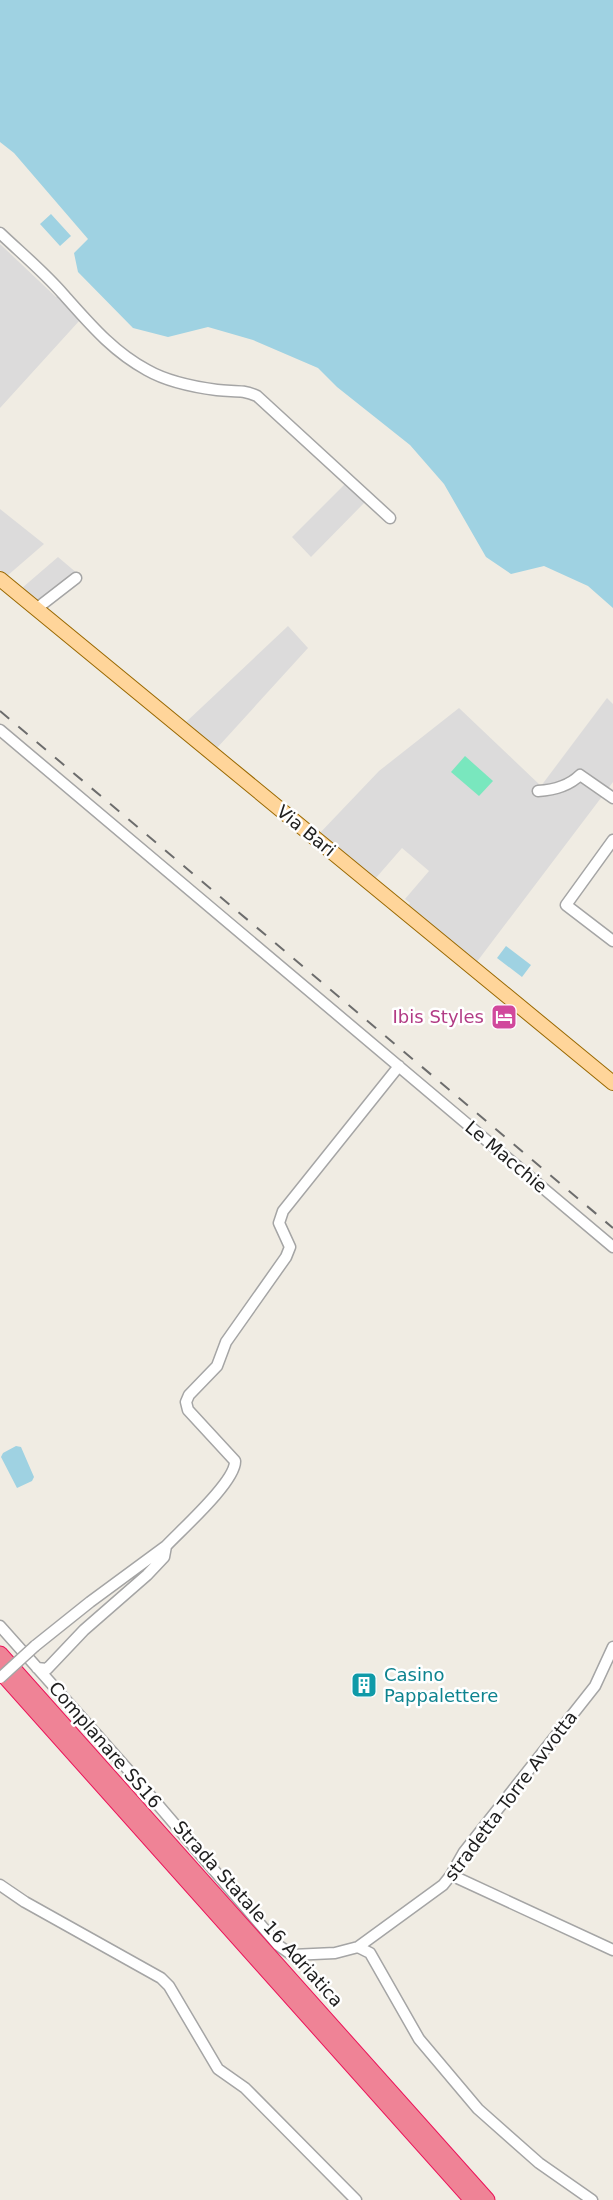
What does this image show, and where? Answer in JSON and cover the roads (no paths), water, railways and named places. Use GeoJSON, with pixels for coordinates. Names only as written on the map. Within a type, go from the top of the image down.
{"type":"FeatureCollection","features":[{"type":"Feature","properties":{"kind":"highway","name":"Strada Statale 16 Adriatica"},"geometry":{"type":"LineString","coordinates":[[0,1654],[487,2200]]}},
{"type":"Feature","properties":{"kind":"highway","name":"Strada Statale 16 Adriatica"},"geometry":{"type":"LineString","coordinates":[[0,1671],[472,2200]]}},
{"type":"Feature","properties":{"kind":"main road","name":"Via Bari"},"geometry":{"type":"LineString","coordinates":[[0,579],[613,1083]]}},
{"type":"Feature","properties":{"kind":"street"},"geometry":{"type":"LineString","coordinates":[[0,233],[63,293],[93,328],[118,350],[148,371],[188,386],[220,391],[245,391],[258,396],[390,518]]}},
{"type":"Feature","properties":{"kind":"street"},"geometry":{"type":"LineString","coordinates":[[36,609],[76,578]]}},
{"type":"Feature","properties":{"kind":"street","name":"Le Macchie"},"geometry":{"type":"LineString","coordinates":[[0,730],[613,1247]]}},
{"type":"Feature","properties":{"kind":"street"},"geometry":{"type":"LineString","coordinates":[[538,791],[548,791],[572,783],[580,775],[613,798]]}},
{"type":"Feature","properties":{"kind":"street"},"geometry":{"type":"LineString","coordinates":[[613,840],[566,904],[613,941]]}},
{"type":"Feature","properties":{"kind":"street"},"geometry":{"type":"LineString","coordinates":[[0,1678],[35,1646],[90,1602],[166,1546],[221,1488],[235,1469],[235,1461],[188,1410],[186,1402],[189,1395],[217,1366],[226,1342],[286,1257],[290,1247],[279,1223],[283,1211],[399,1066]]}},
{"type":"Feature","properties":{"kind":"street"},"geometry":{"type":"LineString","coordinates":[[38,1668],[47,1669],[84,1630],[147,1575],[164,1557],[166,1546]]}},
{"type":"Feature","properties":{"kind":"street","name":"Complanare SS16"},"geometry":{"type":"LineString","coordinates":[[0,1626],[130,1772],[278,1945],[292,1955],[335,1953],[358,1947]]}},
{"type":"Feature","properties":{"kind":"street","name":"stradetta Torre Avvotta"},"geometry":{"type":"LineString","coordinates":[[358,1947],[443,1884],[451,1875],[464,1852],[595,1686],[613,1647]]}},
{"type":"Feature","properties":{"kind":"street"},"geometry":{"type":"LineString","coordinates":[[451,1875],[613,1950]]}},
{"type":"Feature","properties":{"kind":"street"},"geometry":{"type":"LineString","coordinates":[[0,1885],[25,1902],[161,1978],[169,1986],[218,2069],[245,2088],[356,2200]]}},
{"type":"Feature","properties":{"kind":"street"},"geometry":{"type":"LineString","coordinates":[[358,1947],[370,1953],[420,2039],[478,2109],[539,2163],[592,2200]]}},
{"type":"Feature","properties":{"kind":"water"},"geometry":{"type":"Polygon","coordinates":[[[0,0],[613,0],[613,608],[588,586],[544,566],[511,574],[486,557],[444,484],[410,445],[337,387],[318,368],[253,340],[208,327],[168,337],[133,328],[78,272],[74,253],[88,239],[14,153],[0,142],[0,0]]]}},
{"type":"Feature","properties":{"kind":"water"},"geometry":{"type":"Polygon","coordinates":[[[51,214],[71,236],[60,246],[40,224],[51,214]]]}},
{"type":"Feature","properties":{"kind":"water"},"geometry":{"type":"Polygon","coordinates":[[[506,946],[531,965],[522,977],[497,958],[506,946]]]}},
{"type":"Feature","properties":{"kind":"water"},"geometry":{"type":"Polygon","coordinates":[[[16,1446],[21,1447],[34,1477],[32,1481],[17,1488],[1,1457],[3,1453],[16,1446]]]}},
{"type":"Feature","properties":{"kind":"railway"},"geometry":{"type":"LineString","coordinates":[[0,711],[613,1228]]}},
{"type":"Feature","properties":{"kind":"place","name":"Ibis Styles"},"geometry":{"type":"Point","coordinates":[504,1017]}},
{"type":"Feature","properties":{"kind":"place","name":"Casino Pappalettere"},"geometry":{"type":"Point","coordinates":[364,1685]}}]}
